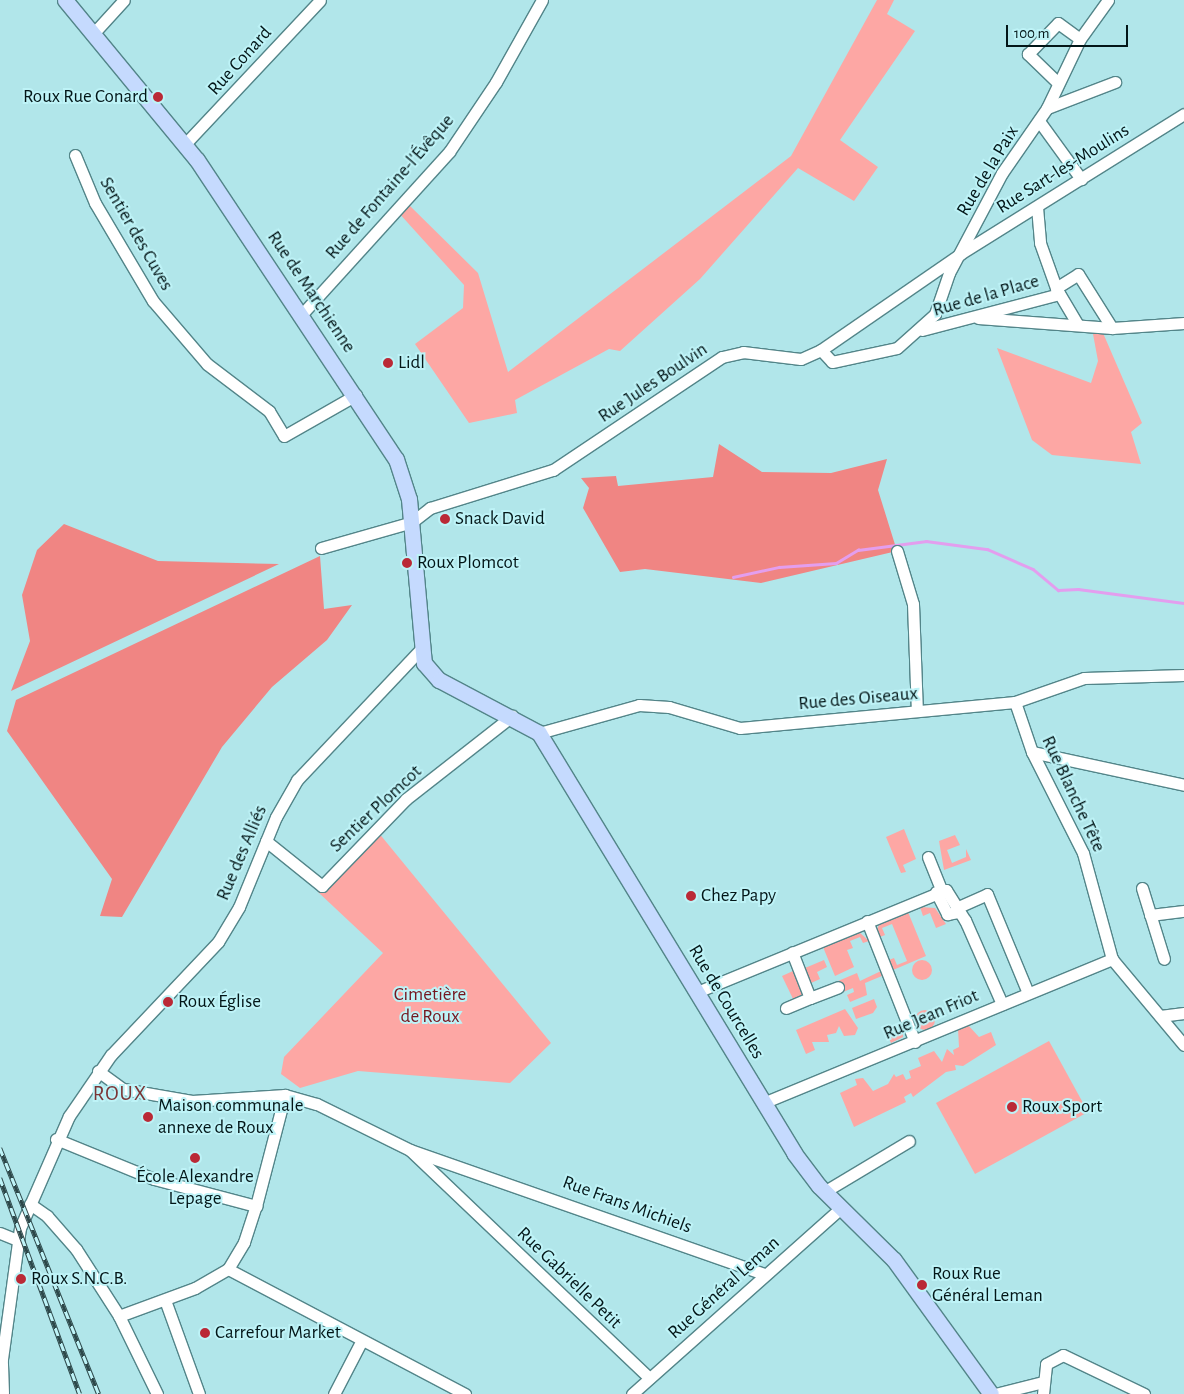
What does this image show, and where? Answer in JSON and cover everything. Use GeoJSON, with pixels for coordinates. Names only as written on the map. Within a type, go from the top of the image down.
{"type":"FeatureCollection","features":[{"type":"Feature","properties":{"kind":"main road","name":"Rue de Marchienne"},"geometry":{"type":"LineString","coordinates":[[65,0],[92,35],[185,144],[302,314],[396,459],[412,522],[420,650]]}},
{"type":"Feature","properties":{"kind":"main road","name":"Rue de Courcelles"},"geometry":{"type":"LineString","coordinates":[[420,650],[424,663],[439,680],[512,716],[539,733],[763,1103],[824,1192],[894,1260],[991,1394]]}},
{"type":"Feature","properties":{"kind":"street"},"geometry":{"type":"LineString","coordinates":[[92,35],[124,0]]}},
{"type":"Feature","properties":{"kind":"street","name":"Rue Conard"},"geometry":{"type":"LineString","coordinates":[[185,144],[320,0]]}},
{"type":"Feature","properties":{"kind":"street","name":"Rue de Fontaine-l'Évêque"},"geometry":{"type":"LineString","coordinates":[[302,314],[449,152],[542,0]]}},
{"type":"Feature","properties":{"kind":"street","name":"Rue de la Paix"},"geometry":{"type":"LineString","coordinates":[[922,330],[935,314],[960,254],[1002,173],[1047,108],[1080,39],[1108,0]]}},
{"type":"Feature","properties":{"kind":"street"},"geometry":{"type":"LineString","coordinates":[[1058,83],[1028,54],[1058,23],[1080,39]]}},
{"type":"Feature","properties":{"kind":"street"},"geometry":{"type":"LineString","coordinates":[[1047,108],[1114,82]]}},
{"type":"Feature","properties":{"kind":"street","name":"Rue Sart-les-Moulins"},"geometry":{"type":"LineString","coordinates":[[960,254],[1184,114]]}},
{"type":"Feature","properties":{"kind":"street"},"geometry":{"type":"LineString","coordinates":[[1039,121],[1082,179]]}},
{"type":"Feature","properties":{"kind":"street","name":"Sentier des Cuves"},"geometry":{"type":"LineString","coordinates":[[76,155],[95,203],[153,301],[207,364],[259,401],[284,436],[356,395]]}},
{"type":"Feature","properties":{"kind":"street"},"geometry":{"type":"LineString","coordinates":[[1037,207],[1040,242],[1057,291],[1078,325]]}},
{"type":"Feature","properties":{"kind":"street","name":"Rue Jules Boulvin"},"geometry":{"type":"LineString","coordinates":[[412,522],[430,508],[553,470],[722,357],[743,352],[801,359],[821,350],[960,254]]}},
{"type":"Feature","properties":{"kind":"street","name":"Rue de la Place"},"geometry":{"type":"LineString","coordinates":[[922,330],[978,318],[1007,306],[1057,291],[1078,274],[1112,328]]}},
{"type":"Feature","properties":{"kind":"street"},"geometry":{"type":"LineString","coordinates":[[978,318],[1112,328],[1184,323]]}},
{"type":"Feature","properties":{"kind":"street"},"geometry":{"type":"LineString","coordinates":[[821,350],[832,362],[863,358],[896,348],[922,330]]}},
{"type":"Feature","properties":{"kind":"street"},"geometry":{"type":"LineString","coordinates":[[321,548],[412,522]]}},
{"type":"Feature","properties":{"kind":"street"},"geometry":{"type":"LineString","coordinates":[[897,551],[914,604],[917,711]]}},
{"type":"Feature","properties":{"kind":"street","name":"Rue des Alliés"},"geometry":{"type":"LineString","coordinates":[[4,1394],[2,1359],[17,1240],[56,1139],[98,1071],[218,942],[240,907],[266,841],[297,780],[420,650]]}},
{"type":"Feature","properties":{"kind":"street","name":"Rue des Oiseaux"},"geometry":{"type":"LineString","coordinates":[[539,733],[639,704],[669,707],[740,728],[1015,702],[1084,678],[1184,675]]}},
{"type":"Feature","properties":{"kind":"street","name":"Rue Blanche Tête"},"geometry":{"type":"LineString","coordinates":[[1015,702],[1032,752],[1083,853],[1112,960]]}},
{"type":"Feature","properties":{"kind":"street","name":"Sentier Plomcot"},"geometry":{"type":"LineString","coordinates":[[266,841],[312,882],[322,886],[406,799],[512,716]]}},
{"type":"Feature","properties":{"kind":"street"},"geometry":{"type":"LineString","coordinates":[[1032,752],[1184,785]]}},
{"type":"Feature","properties":{"kind":"street"},"geometry":{"type":"LineString","coordinates":[[928,857],[941,891],[947,914],[987,894],[1028,993]]}},
{"type":"Feature","properties":{"kind":"street"},"geometry":{"type":"LineString","coordinates":[[1142,888],[1164,958]]}},
{"type":"Feature","properties":{"kind":"street"},"geometry":{"type":"LineString","coordinates":[[697,992],[941,891]]}},
{"type":"Feature","properties":{"kind":"street"},"geometry":{"type":"LineString","coordinates":[[957,910],[965,920],[1002,1004]]}},
{"type":"Feature","properties":{"kind":"street"},"geometry":{"type":"LineString","coordinates":[[1150,915],[1184,910]]}},
{"type":"Feature","properties":{"kind":"street"},"geometry":{"type":"LineString","coordinates":[[867,921],[914,1042]]}},
{"type":"Feature","properties":{"kind":"street"},"geometry":{"type":"LineString","coordinates":[[792,952],[810,998]]}},
{"type":"Feature","properties":{"kind":"street"},"geometry":{"type":"LineString","coordinates":[[1112,960],[1184,1045]]}},
{"type":"Feature","properties":{"kind":"street","name":"Rue Jean Friot"},"geometry":{"type":"LineString","coordinates":[[763,1103],[1112,960]]}},
{"type":"Feature","properties":{"kind":"street"},"geometry":{"type":"LineString","coordinates":[[786,1008],[838,988]]}},
{"type":"Feature","properties":{"kind":"street"},"geometry":{"type":"LineString","coordinates":[[1160,1016],[1184,1013]]}},
{"type":"Feature","properties":{"kind":"street"},"geometry":{"type":"LineString","coordinates":[[98,1071],[123,1088],[192,1101],[285,1095],[317,1104],[410,1150]]}},
{"type":"Feature","properties":{"kind":"street"},"geometry":{"type":"LineString","coordinates":[[119,1316],[165,1300],[228,1269],[244,1242],[256,1206],[285,1095]]}},
{"type":"Feature","properties":{"kind":"street"},"geometry":{"type":"LineString","coordinates":[[56,1139],[154,1179],[256,1206]]}},
{"type":"Feature","properties":{"kind":"street"},"geometry":{"type":"LineString","coordinates":[[824,1192],[909,1141]]}},
{"type":"Feature","properties":{"kind":"street","name":"Rue Frans Michiels"},"geometry":{"type":"LineString","coordinates":[[410,1150],[478,1170],[765,1274]]}},
{"type":"Feature","properties":{"kind":"street","name":"Rue Gabrielle Petit"},"geometry":{"type":"LineString","coordinates":[[410,1150],[649,1378]]}},
{"type":"Feature","properties":{"kind":"street"},"geometry":{"type":"LineString","coordinates":[[30,1204],[64,1232],[119,1316],[157,1394]]}},
{"type":"Feature","properties":{"kind":"street","name":"Rue Général Leman"},"geometry":{"type":"LineString","coordinates":[[632,1394],[840,1209]]}},
{"type":"Feature","properties":{"kind":"street"},"geometry":{"type":"LineString","coordinates":[[0,1233],[17,1240]]}},
{"type":"Feature","properties":{"kind":"street"},"geometry":{"type":"LineString","coordinates":[[228,1269],[361,1342],[465,1394]]}},
{"type":"Feature","properties":{"kind":"street"},"geometry":{"type":"LineString","coordinates":[[165,1300],[199,1394]]}},
{"type":"Feature","properties":{"kind":"street"},"geometry":{"type":"LineString","coordinates":[[334,1394],[361,1342]]}},
{"type":"Feature","properties":{"kind":"street"},"geometry":{"type":"LineString","coordinates":[[995,1394],[1043,1388],[1046,1364],[1063,1355],[1144,1394]]}},
{"type":"Feature","properties":{"kind":"green space"},"geometry":{"type":"Polygon","coordinates":[[[877,0],[894,0],[887,14],[915,31],[840,140],[878,167],[854,201],[798,168],[700,279],[620,351],[609,349],[515,400],[517,413],[469,423],[415,344],[463,308],[464,285],[398,212],[408,204],[478,273],[508,372],[791,156],[877,0]]]}},
{"type":"Feature","properties":{"kind":"green space"},"geometry":{"type":"Polygon","coordinates":[[[1103,333],[1142,423],[1131,432],[1141,464],[1052,455],[1032,440],[997,348],[1091,383],[1098,361],[1093,334],[1103,333]]]}},
{"type":"Feature","properties":{"kind":"green space"},"geometry":{"type":"Polygon","coordinates":[[[904,829],[916,859],[903,865],[906,872],[901,873],[886,837],[904,829]]]}},
{"type":"Feature","properties":{"kind":"green space","name":"Cimetière de Roux"},"geometry":{"type":"Polygon","coordinates":[[[378,832],[551,1043],[510,1083],[358,1071],[300,1088],[281,1074],[284,1057],[383,953],[318,892],[378,832]]]}},
{"type":"Feature","properties":{"kind":"green space"},"geometry":{"type":"Polygon","coordinates":[[[955,835],[960,845],[947,850],[952,863],[966,857],[966,849],[971,860],[944,870],[939,841],[955,835]]]}},
{"type":"Feature","properties":{"kind":"green space"},"geometry":{"type":"Polygon","coordinates":[[[920,907],[935,908],[946,924],[936,928],[930,913],[923,916],[920,907]]]}},
{"type":"Feature","properties":{"kind":"green space"},"geometry":{"type":"Polygon","coordinates":[[[908,912],[926,956],[893,970],[889,960],[894,958],[897,965],[907,961],[892,924],[882,928],[885,935],[880,937],[877,929],[880,923],[908,912]]]}},
{"type":"Feature","properties":{"kind":"green space"},"geometry":{"type":"Polygon","coordinates":[[[859,932],[869,941],[863,943],[860,937],[850,941],[853,948],[847,950],[854,967],[835,976],[823,947],[859,932]]]}},
{"type":"Feature","properties":{"kind":"green space"},"geometry":{"type":"Polygon","coordinates":[[[824,960],[827,967],[817,972],[820,979],[811,983],[805,968],[824,960]]]}},
{"type":"Feature","properties":{"kind":"green space"},"geometry":{"type":"Polygon","coordinates":[[[922,960],[929,963],[932,970],[929,977],[922,980],[915,977],[912,970],[915,963],[922,960]]]}},
{"type":"Feature","properties":{"kind":"green space"},"geometry":{"type":"Polygon","coordinates":[[[793,971],[803,997],[794,1001],[782,976],[793,971]]]}},
{"type":"Feature","properties":{"kind":"green space"},"geometry":{"type":"Polygon","coordinates":[[[881,971],[882,976],[865,983],[867,995],[850,1002],[847,995],[854,992],[853,988],[843,992],[838,981],[857,973],[860,981],[881,971]]]}},
{"type":"Feature","properties":{"kind":"green space"},"geometry":{"type":"Polygon","coordinates":[[[874,999],[877,1007],[873,1013],[856,1019],[852,1008],[874,999]]]}},
{"type":"Feature","properties":{"kind":"green space"},"geometry":{"type":"Polygon","coordinates":[[[845,1009],[858,1028],[855,1035],[844,1036],[839,1026],[836,1033],[827,1035],[829,1042],[812,1042],[815,1050],[806,1054],[796,1030],[845,1009]]]}},
{"type":"Feature","properties":{"kind":"green space"},"geometry":{"type":"Polygon","coordinates":[[[925,1010],[932,1013],[935,1020],[932,1027],[925,1030],[918,1027],[915,1020],[918,1013],[925,1010]]]}},
{"type":"Feature","properties":{"kind":"green space"},"geometry":{"type":"Polygon","coordinates":[[[902,1023],[903,1037],[891,1043],[885,1030],[902,1023]]]}},
{"type":"Feature","properties":{"kind":"green space"},"geometry":{"type":"Polygon","coordinates":[[[968,1025],[979,1037],[991,1032],[996,1045],[963,1066],[955,1065],[956,1070],[946,1072],[913,1097],[911,1093],[904,1097],[906,1102],[854,1127],[840,1093],[857,1085],[855,1079],[863,1078],[873,1091],[888,1084],[894,1074],[896,1077],[903,1074],[906,1080],[911,1078],[909,1071],[921,1066],[918,1058],[934,1051],[942,1062],[947,1049],[954,1055],[953,1050],[959,1047],[958,1029],[968,1025]]]}},
{"type":"Feature","properties":{"kind":"green space","name":"Roux Sport"},"geometry":{"type":"Polygon","coordinates":[[[1049,1041],[1088,1112],[975,1174],[936,1103],[1049,1041]]]}},
{"type":"Feature","properties":{"kind":"shaded area"},"geometry":{"type":"Polygon","coordinates":[[[719,444],[762,472],[831,473],[887,459],[878,490],[897,551],[761,583],[645,569],[620,572],[583,508],[589,488],[581,478],[616,476],[618,486],[713,477],[719,444]]]}},
{"type":"Feature","properties":{"kind":"shaded area"},"geometry":{"type":"Polygon","coordinates":[[[64,524],[158,561],[279,564],[11,691],[30,641],[22,595],[37,550],[64,524]]]}},
{"type":"Feature","properties":{"kind":"shaded area"},"geometry":{"type":"Polygon","coordinates":[[[320,556],[324,609],[352,605],[327,640],[272,687],[222,747],[122,917],[100,916],[112,879],[7,731],[16,700],[320,556]]]}},
{"type":"Feature","properties":{"kind":"waterway"},"geometry":{"type":"LineString","coordinates":[[733,577],[779,567],[836,563],[858,550],[926,541],[987,549],[1033,569],[1058,590],[1078,589],[1184,603]]}},
{"type":"Feature","properties":{"kind":"railway"},"geometry":{"type":"LineString","coordinates":[[0,1148],[99,1394]]}},
{"type":"Feature","properties":{"kind":"railway"},"geometry":{"type":"LineString","coordinates":[[0,1178],[80,1394]]}},
{"type":"Feature","properties":{"kind":"place","name":"Roux Rue Conard"},"geometry":{"type":"Point","coordinates":[158,97]}},
{"type":"Feature","properties":{"kind":"place","name":"Lidl"},"geometry":{"type":"Point","coordinates":[388,363]}},
{"type":"Feature","properties":{"kind":"place","name":"Snack David"},"geometry":{"type":"Point","coordinates":[445,519]}},
{"type":"Feature","properties":{"kind":"place","name":"Roux Plomcot"},"geometry":{"type":"Point","coordinates":[407,563]}},
{"type":"Feature","properties":{"kind":"place","name":"Chez Papy"},"geometry":{"type":"Point","coordinates":[691,896]}},
{"type":"Feature","properties":{"kind":"place","name":"Roux Église"},"geometry":{"type":"Point","coordinates":[168,1002]}},
{"type":"Feature","properties":{"kind":"place","name":"Roux Sport"},"geometry":{"type":"Point","coordinates":[1012,1107]}},
{"type":"Feature","properties":{"kind":"place","name":"Maison communale annexe de Roux"},"geometry":{"type":"Point","coordinates":[148,1117]}},
{"type":"Feature","properties":{"kind":"place","name":"École Alexandre Lepage"},"geometry":{"type":"Point","coordinates":[195,1158]}},
{"type":"Feature","properties":{"kind":"place","name":"Roux S.N.C.B."},"geometry":{"type":"Point","coordinates":[21,1279]}},
{"type":"Feature","properties":{"kind":"place","name":"Roux Rue Général Leman"},"geometry":{"type":"Point","coordinates":[922,1285]}},
{"type":"Feature","properties":{"kind":"place","name":"Carrefour Market"},"geometry":{"type":"Point","coordinates":[205,1333]}},
{"type":"Feature","properties":{"kind":"district","name":"ROUX"},"geometry":{"type":"Point","coordinates":[120,1094]}}]}
